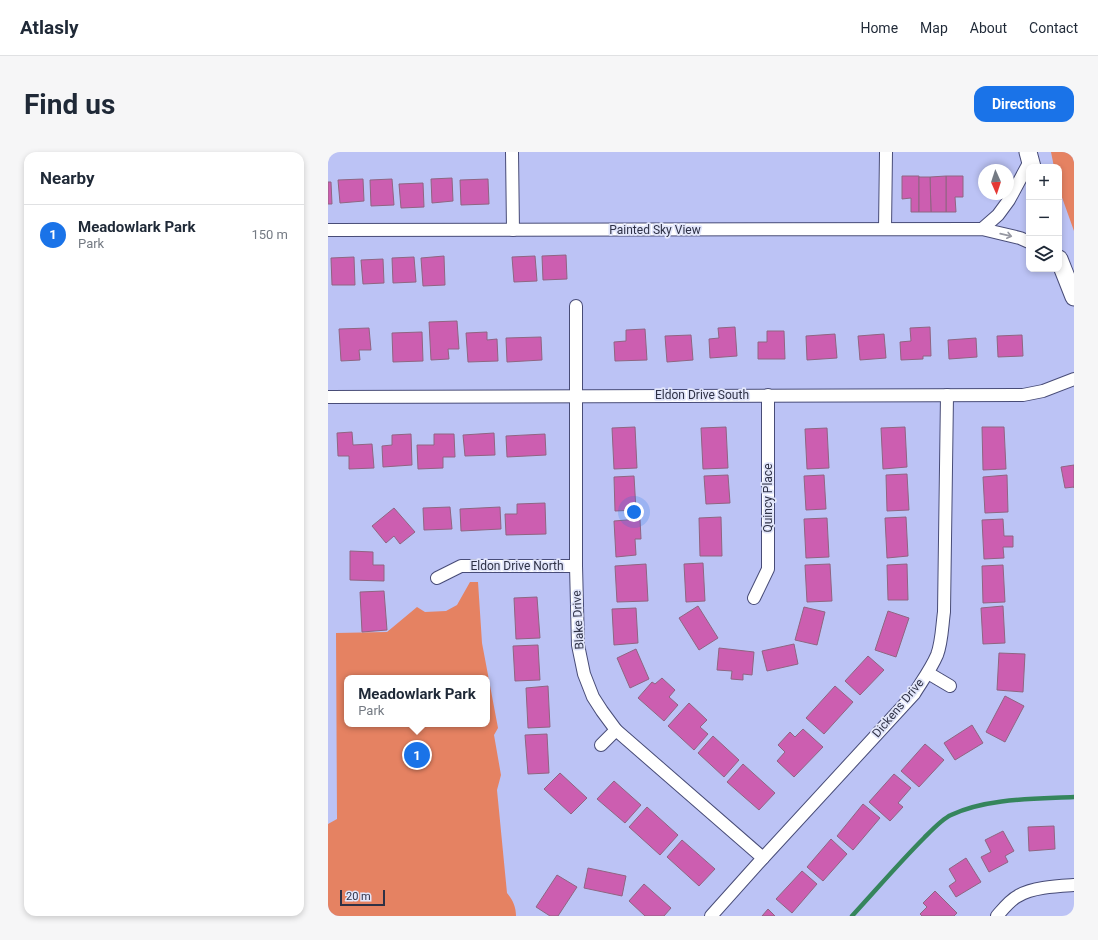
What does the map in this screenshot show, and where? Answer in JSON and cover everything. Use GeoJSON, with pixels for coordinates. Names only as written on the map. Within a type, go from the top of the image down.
{"type":"FeatureCollection","features":[{"type":"Feature","properties":{"kind":"main road"},"geometry":{"type":"LineString","coordinates":[[1062,267],[1074,297]]}},
{"type":"Feature","properties":{"kind":"street"},"geometry":{"type":"LineString","coordinates":[[512,152],[513,230]]}},
{"type":"Feature","properties":{"kind":"street"},"geometry":{"type":"LineString","coordinates":[[885,229],[886,152]]}},
{"type":"Feature","properties":{"kind":"street"},"geometry":{"type":"LineString","coordinates":[[982,229],[998,215],[1009,200],[1030,160]]}},
{"type":"Feature","properties":{"kind":"street","name":"Painted Sky View"},"geometry":{"type":"LineString","coordinates":[[328,230],[982,229],[1026,241]]}},
{"type":"Feature","properties":{"kind":"street","name":"Blake Drive"},"geometry":{"type":"LineString","coordinates":[[576,306],[576,566],[578,645],[584,674],[593,697],[616,730],[763,858]]}},
{"type":"Feature","properties":{"kind":"street","name":"Eldon Drive South"},"geometry":{"type":"LineString","coordinates":[[328,397],[947,394],[1023,395],[1043,391],[1074,379]]}},
{"type":"Feature","properties":{"kind":"street","name":"Dickens Drive"},"geometry":{"type":"LineString","coordinates":[[712,916],[763,858],[914,694],[928,673],[937,655],[944,612],[947,394]]}},
{"type":"Feature","properties":{"kind":"street","name":"Quincy Place"},"geometry":{"type":"LineString","coordinates":[[754,598],[768,569],[768,395]]}},
{"type":"Feature","properties":{"kind":"street","name":"Eldon Drive North"},"geometry":{"type":"LineString","coordinates":[[437,578],[461,566],[576,566]]}},
{"type":"Feature","properties":{"kind":"street"},"geometry":{"type":"LineString","coordinates":[[928,673],[950,686]]}},
{"type":"Feature","properties":{"kind":"street"},"geometry":{"type":"LineString","coordinates":[[601,745],[616,730]]}},
{"type":"Feature","properties":{"kind":"street"},"geometry":{"type":"LineString","coordinates":[[997,916],[1018,896],[1036,889],[1074,885]]}},
{"type":"Feature","properties":{"kind":"shaded area"},"geometry":{"type":"Polygon","coordinates":[[[1051,152],[1074,152],[1074,231],[1062,197],[1062,164],[1053,164],[1051,152]]]}},
{"type":"Feature","properties":{"kind":"shaded area"},"geometry":{"type":"Polygon","coordinates":[[[470,582],[478,582],[482,643],[488,675],[344,675],[344,727],[490,727],[490,686],[498,728],[494,735],[501,775],[497,790],[507,893],[514,904],[516,916],[328,916],[328,824],[337,819],[336,633],[387,632],[417,607],[425,612],[446,611],[457,605],[470,582]]]}},
{"type":"Feature","properties":{"kind":"building"},"geometry":{"type":"Polygon","coordinates":[[[902,176],[919,176],[919,212],[911,212],[911,198],[902,199],[902,176]]]}},
{"type":"Feature","properties":{"kind":"building"},"geometry":{"type":"Polygon","coordinates":[[[946,176],[963,176],[963,197],[955,197],[956,212],[946,212],[946,176]]]}},
{"type":"Feature","properties":{"kind":"building"},"geometry":{"type":"Polygon","coordinates":[[[946,176],[946,212],[931,212],[930,177],[946,176]]]}},
{"type":"Feature","properties":{"kind":"building"},"geometry":{"type":"Polygon","coordinates":[[[919,177],[930,177],[931,212],[919,212],[919,177]]]}},
{"type":"Feature","properties":{"kind":"building"},"geometry":{"type":"Polygon","coordinates":[[[452,178],[453,201],[432,203],[431,179],[452,178]]]}},
{"type":"Feature","properties":{"kind":"building"},"geometry":{"type":"Polygon","coordinates":[[[363,179],[364,201],[340,203],[338,180],[363,179]]]}},
{"type":"Feature","properties":{"kind":"building"},"geometry":{"type":"Polygon","coordinates":[[[392,179],[394,205],[371,206],[370,180],[392,179]]]}},
{"type":"Feature","properties":{"kind":"building"},"geometry":{"type":"Polygon","coordinates":[[[488,179],[489,204],[461,205],[460,180],[488,179]]]}},
{"type":"Feature","properties":{"kind":"building"},"geometry":{"type":"Polygon","coordinates":[[[328,182],[331,182],[332,204],[328,204],[328,182]]]}},
{"type":"Feature","properties":{"kind":"building"},"geometry":{"type":"Polygon","coordinates":[[[423,183],[424,207],[401,208],[399,184],[423,183]]]}},
{"type":"Feature","properties":{"kind":"building"},"geometry":{"type":"Polygon","coordinates":[[[566,255],[567,279],[543,280],[542,256],[566,255]]]}},
{"type":"Feature","properties":{"kind":"building"},"geometry":{"type":"Polygon","coordinates":[[[444,256],[445,285],[423,286],[421,258],[444,256]]]}},
{"type":"Feature","properties":{"kind":"building"},"geometry":{"type":"Polygon","coordinates":[[[535,256],[537,281],[514,282],[512,257],[535,256]]]}},
{"type":"Feature","properties":{"kind":"building"},"geometry":{"type":"Polygon","coordinates":[[[354,257],[355,285],[332,285],[331,258],[354,257]]]}},
{"type":"Feature","properties":{"kind":"building"},"geometry":{"type":"Polygon","coordinates":[[[414,257],[416,282],[393,283],[392,258],[414,257]]]}},
{"type":"Feature","properties":{"kind":"building"},"geometry":{"type":"Polygon","coordinates":[[[383,259],[384,283],[363,284],[361,260],[383,259]]]}},
{"type":"Feature","properties":{"kind":"building"},"geometry":{"type":"Polygon","coordinates":[[[457,321],[459,349],[448,349],[449,359],[431,360],[429,322],[457,321]]]}},
{"type":"Feature","properties":{"kind":"building"},"geometry":{"type":"Polygon","coordinates":[[[735,327],[737,356],[710,358],[709,339],[719,338],[718,328],[735,327]]]}},
{"type":"Feature","properties":{"kind":"building"},"geometry":{"type":"Polygon","coordinates":[[[930,327],[931,356],[923,356],[923,359],[901,360],[900,342],[911,341],[910,328],[930,327]]]}},
{"type":"Feature","properties":{"kind":"building"},"geometry":{"type":"Polygon","coordinates":[[[369,328],[371,350],[359,350],[360,360],[341,361],[339,329],[369,328]]]}},
{"type":"Feature","properties":{"kind":"building"},"geometry":{"type":"Polygon","coordinates":[[[645,329],[647,360],[615,361],[614,342],[626,341],[626,330],[645,329]]]}},
{"type":"Feature","properties":{"kind":"building"},"geometry":{"type":"Polygon","coordinates":[[[767,331],[784,331],[785,359],[758,359],[758,342],[767,342],[767,331]]]}},
{"type":"Feature","properties":{"kind":"building"},"geometry":{"type":"Polygon","coordinates":[[[422,332],[423,361],[393,362],[392,333],[422,332]]]}},
{"type":"Feature","properties":{"kind":"building"},"geometry":{"type":"Polygon","coordinates":[[[487,332],[487,340],[497,339],[498,361],[468,362],[466,333],[487,332]]]}},
{"type":"Feature","properties":{"kind":"building"},"geometry":{"type":"Polygon","coordinates":[[[835,334],[837,358],[807,360],[806,336],[835,334]]]}},
{"type":"Feature","properties":{"kind":"building"},"geometry":{"type":"Polygon","coordinates":[[[884,334],[886,358],[860,360],[858,336],[884,334]]]}},
{"type":"Feature","properties":{"kind":"building"},"geometry":{"type":"Polygon","coordinates":[[[691,335],[693,360],[667,362],[665,336],[691,335]]]}},
{"type":"Feature","properties":{"kind":"building"},"geometry":{"type":"Polygon","coordinates":[[[1022,335],[1023,356],[998,357],[997,336],[1022,335]]]}},
{"type":"Feature","properties":{"kind":"building"},"geometry":{"type":"Polygon","coordinates":[[[541,337],[542,360],[507,362],[506,338],[541,337]]]}},
{"type":"Feature","properties":{"kind":"building"},"geometry":{"type":"Polygon","coordinates":[[[976,338],[977,357],[949,359],[948,340],[976,338]]]}},
{"type":"Feature","properties":{"kind":"building"},"geometry":{"type":"Polygon","coordinates":[[[635,427],[637,468],[614,469],[612,428],[635,427]]]}},
{"type":"Feature","properties":{"kind":"building"},"geometry":{"type":"Polygon","coordinates":[[[726,427],[728,468],[703,469],[701,428],[726,427]]]}},
{"type":"Feature","properties":{"kind":"building"},"geometry":{"type":"Polygon","coordinates":[[[905,427],[907,467],[883,469],[881,428],[905,427]]]}},
{"type":"Feature","properties":{"kind":"building"},"geometry":{"type":"Polygon","coordinates":[[[982,427],[1004,427],[1006,469],[983,470],[982,427]]]}},
{"type":"Feature","properties":{"kind":"building"},"geometry":{"type":"Polygon","coordinates":[[[827,428],[829,468],[807,469],[805,429],[827,428]]]}},
{"type":"Feature","properties":{"kind":"building"},"geometry":{"type":"Polygon","coordinates":[[[352,432],[353,445],[372,444],[374,468],[349,469],[349,456],[338,456],[337,433],[352,432]]]}},
{"type":"Feature","properties":{"kind":"building"},"geometry":{"type":"Polygon","coordinates":[[[494,433],[495,455],[465,456],[463,435],[494,433]]]}},
{"type":"Feature","properties":{"kind":"building"},"geometry":{"type":"Polygon","coordinates":[[[411,434],[412,465],[383,467],[382,446],[392,445],[392,435],[411,434]]]}},
{"type":"Feature","properties":{"kind":"building"},"geometry":{"type":"Polygon","coordinates":[[[434,434],[454,434],[455,457],[443,457],[443,468],[418,469],[417,445],[434,445],[434,434]]]}},
{"type":"Feature","properties":{"kind":"building"},"geometry":{"type":"Polygon","coordinates":[[[545,434],[546,455],[507,457],[506,436],[545,434]]]}},
{"type":"Feature","properties":{"kind":"building"},"geometry":{"type":"Polygon","coordinates":[[[1074,465],[1074,487],[1065,488],[1061,467],[1074,465]]]}},
{"type":"Feature","properties":{"kind":"building"},"geometry":{"type":"Polygon","coordinates":[[[907,474],[909,510],[887,511],[886,475],[907,474]]]}},
{"type":"Feature","properties":{"kind":"building"},"geometry":{"type":"Polygon","coordinates":[[[728,475],[730,503],[706,504],[704,476],[728,475]]]}},
{"type":"Feature","properties":{"kind":"building"},"geometry":{"type":"Polygon","coordinates":[[[824,475],[826,509],[806,510],[804,476],[824,475]]]}},
{"type":"Feature","properties":{"kind":"building"},"geometry":{"type":"Polygon","coordinates":[[[1007,475],[1008,512],[985,513],[983,477],[1007,475]]]}},
{"type":"Feature","properties":{"kind":"building"},"geometry":{"type":"Polygon","coordinates":[[[634,476],[636,510],[615,511],[614,477],[634,476]]]}},
{"type":"Feature","properties":{"kind":"building"},"geometry":{"type":"Polygon","coordinates":[[[545,503],[546,534],[506,535],[505,514],[517,514],[517,504],[545,503]]]}},
{"type":"Feature","properties":{"kind":"building"},"geometry":{"type":"Polygon","coordinates":[[[450,507],[452,529],[424,530],[423,508],[450,507]]]}},
{"type":"Feature","properties":{"kind":"building"},"geometry":{"type":"Polygon","coordinates":[[[500,507],[501,529],[461,531],[460,509],[500,507]]]}},
{"type":"Feature","properties":{"kind":"building"},"geometry":{"type":"Polygon","coordinates":[[[394,508],[415,532],[400,544],[394,536],[386,543],[372,526],[394,508]]]}},
{"type":"Feature","properties":{"kind":"building"},"geometry":{"type":"Polygon","coordinates":[[[721,517],[722,556],[700,556],[699,518],[721,517]]]}},
{"type":"Feature","properties":{"kind":"building"},"geometry":{"type":"Polygon","coordinates":[[[906,517],[908,556],[887,558],[885,518],[906,517]]]}},
{"type":"Feature","properties":{"kind":"building"},"geometry":{"type":"Polygon","coordinates":[[[827,518],[829,557],[806,558],[804,519],[827,518]]]}},
{"type":"Feature","properties":{"kind":"building"},"geometry":{"type":"Polygon","coordinates":[[[640,519],[641,539],[635,539],[636,555],[616,557],[614,521],[640,519]]]}},
{"type":"Feature","properties":{"kind":"building"},"geometry":{"type":"Polygon","coordinates":[[[1003,519],[1004,536],[1013,536],[1013,547],[1003,547],[1004,558],[984,559],[982,520],[1003,519]]]}},
{"type":"Feature","properties":{"kind":"building"},"geometry":{"type":"Polygon","coordinates":[[[350,551],[373,552],[373,565],[384,565],[384,581],[350,580],[350,551]]]}},
{"type":"Feature","properties":{"kind":"building"},"geometry":{"type":"Polygon","coordinates":[[[703,563],[705,601],[686,602],[684,564],[703,563]]]}},
{"type":"Feature","properties":{"kind":"building"},"geometry":{"type":"Polygon","coordinates":[[[646,564],[648,601],[617,602],[615,566],[646,564]]]}},
{"type":"Feature","properties":{"kind":"building"},"geometry":{"type":"Polygon","coordinates":[[[830,564],[832,601],[807,602],[805,565],[830,564]]]}},
{"type":"Feature","properties":{"kind":"building"},"geometry":{"type":"Polygon","coordinates":[[[907,564],[908,600],[888,600],[887,565],[907,564]]]}},
{"type":"Feature","properties":{"kind":"building"},"geometry":{"type":"Polygon","coordinates":[[[1003,565],[1005,602],[983,603],[982,566],[1003,565]]]}},
{"type":"Feature","properties":{"kind":"building"},"geometry":{"type":"Polygon","coordinates":[[[384,591],[387,630],[362,632],[360,592],[384,591]]]}},
{"type":"Feature","properties":{"kind":"building"},"geometry":{"type":"Polygon","coordinates":[[[537,597],[540,638],[516,639],[514,598],[537,597]]]}},
{"type":"Feature","properties":{"kind":"building"},"geometry":{"type":"Polygon","coordinates":[[[698,606],[718,638],[699,650],[679,618],[698,606]]]}},
{"type":"Feature","properties":{"kind":"building"},"geometry":{"type":"Polygon","coordinates":[[[1003,606],[1005,643],[983,644],[981,608],[1003,606]]]}},
{"type":"Feature","properties":{"kind":"building"},"geometry":{"type":"Polygon","coordinates":[[[804,607],[825,612],[817,645],[795,640],[804,607]]]}},
{"type":"Feature","properties":{"kind":"building"},"geometry":{"type":"Polygon","coordinates":[[[636,608],[638,643],[614,645],[612,609],[636,608]]]}},
{"type":"Feature","properties":{"kind":"building"},"geometry":{"type":"Polygon","coordinates":[[[888,611],[909,618],[896,657],[875,650],[888,611]]]}},
{"type":"Feature","properties":{"kind":"building"},"geometry":{"type":"Polygon","coordinates":[[[794,644],[798,664],[767,671],[762,651],[794,644]]]}},
{"type":"Feature","properties":{"kind":"building"},"geometry":{"type":"Polygon","coordinates":[[[538,645],[540,680],[515,681],[513,646],[538,645]]]}},
{"type":"Feature","properties":{"kind":"building"},"geometry":{"type":"Polygon","coordinates":[[[719,648],[754,652],[752,675],[743,674],[743,680],[731,679],[732,671],[717,670],[719,648]]]}},
{"type":"Feature","properties":{"kind":"building"},"geometry":{"type":"Polygon","coordinates":[[[636,649],[649,679],[630,688],[617,658],[636,649]]]}},
{"type":"Feature","properties":{"kind":"building"},"geometry":{"type":"Polygon","coordinates":[[[999,653],[1025,654],[1023,692],[997,690],[999,653]]]}},
{"type":"Feature","properties":{"kind":"building"},"geometry":{"type":"Polygon","coordinates":[[[868,656],[884,670],[860,695],[845,681],[868,656]]]}},
{"type":"Feature","properties":{"kind":"building"},"geometry":{"type":"Polygon","coordinates":[[[662,678],[675,690],[669,697],[678,705],[664,721],[638,698],[652,682],[655,684],[662,678]]]}},
{"type":"Feature","properties":{"kind":"building"},"geometry":{"type":"Polygon","coordinates":[[[548,686],[550,727],[528,728],[526,688],[548,686]]]}},
{"type":"Feature","properties":{"kind":"building"},"geometry":{"type":"Polygon","coordinates":[[[835,686],[853,702],[824,734],[806,718],[835,686]]]}},
{"type":"Feature","properties":{"kind":"building"},"geometry":{"type":"Polygon","coordinates":[[[1005,696],[1024,706],[1005,742],[986,732],[1005,696]]]}},
{"type":"Feature","properties":{"kind":"building"},"geometry":{"type":"Polygon","coordinates":[[[689,703],[707,720],[700,727],[708,734],[694,750],[668,726],[689,703]]]}},
{"type":"Feature","properties":{"kind":"building"},"geometry":{"type":"Polygon","coordinates":[[[972,725],[983,743],[955,760],[944,743],[972,725]]]}},
{"type":"Feature","properties":{"kind":"building"},"geometry":{"type":"Polygon","coordinates":[[[803,729],[823,747],[794,777],[777,761],[785,752],[778,745],[790,732],[795,737],[803,729]]]}},
{"type":"Feature","properties":{"kind":"building"},"geometry":{"type":"Polygon","coordinates":[[[547,734],[549,773],[528,774],[525,735],[547,734]]]}},
{"type":"Feature","properties":{"kind":"building"},"geometry":{"type":"Polygon","coordinates":[[[713,736],[739,760],[724,777],[698,753],[713,736]]]}},
{"type":"Feature","properties":{"kind":"building"},"geometry":{"type":"Polygon","coordinates":[[[925,744],[944,760],[919,787],[901,771],[925,744]]]}},
{"type":"Feature","properties":{"kind":"building"},"geometry":{"type":"Polygon","coordinates":[[[743,764],[775,793],[759,810],[727,782],[743,764]]]}},
{"type":"Feature","properties":{"kind":"building"},"geometry":{"type":"Polygon","coordinates":[[[560,773],[587,798],[571,814],[544,789],[560,773]]]}},
{"type":"Feature","properties":{"kind":"building"},"geometry":{"type":"Polygon","coordinates":[[[894,774],[911,788],[898,803],[903,807],[890,821],[869,802],[894,774]]]}},
{"type":"Feature","properties":{"kind":"building"},"geometry":{"type":"Polygon","coordinates":[[[614,781],[641,805],[625,823],[597,799],[614,781]]]}},
{"type":"Feature","properties":{"kind":"building"},"geometry":{"type":"Polygon","coordinates":[[[863,804],[880,818],[853,850],[837,836],[863,804]]]}},
{"type":"Feature","properties":{"kind":"building"},"geometry":{"type":"Polygon","coordinates":[[[647,807],[678,835],[660,855],[629,827],[647,807]]]}},
{"type":"Feature","properties":{"kind":"building"},"geometry":{"type":"Polygon","coordinates":[[[1054,826],[1055,849],[1029,851],[1028,827],[1054,826]]]}},
{"type":"Feature","properties":{"kind":"building"},"geometry":{"type":"Polygon","coordinates":[[[1003,831],[1014,851],[1005,856],[1008,862],[989,872],[981,857],[991,852],[985,840],[1003,831]]]}},
{"type":"Feature","properties":{"kind":"building"},"geometry":{"type":"Polygon","coordinates":[[[831,839],[847,854],[823,881],[807,867],[831,839]]]}},
{"type":"Feature","properties":{"kind":"building"},"geometry":{"type":"Polygon","coordinates":[[[682,840],[715,869],[699,886],[667,857],[682,840]]]}},
{"type":"Feature","properties":{"kind":"building"},"geometry":{"type":"Polygon","coordinates":[[[966,858],[981,882],[956,897],[949,886],[956,881],[949,869],[966,858]]]}},
{"type":"Feature","properties":{"kind":"building"},"geometry":{"type":"Polygon","coordinates":[[[588,868],[626,876],[622,896],[584,888],[588,868]]]}},
{"type":"Feature","properties":{"kind":"building"},"geometry":{"type":"Polygon","coordinates":[[[802,871],[817,884],[792,913],[776,899],[802,871]]]}},
{"type":"Feature","properties":{"kind":"building"},"geometry":{"type":"Polygon","coordinates":[[[557,875],[577,887],[558,916],[550,916],[536,907],[557,875]]]}},
{"type":"Feature","properties":{"kind":"building"},"geometry":{"type":"Polygon","coordinates":[[[644,884],[671,908],[664,916],[645,916],[629,901],[644,884]]]}},
{"type":"Feature","properties":{"kind":"building"},"geometry":{"type":"Polygon","coordinates":[[[935,891],[957,913],[954,916],[922,916],[920,914],[927,907],[923,903],[935,891]]]}},
{"type":"Feature","properties":{"kind":"building"},"geometry":{"type":"Polygon","coordinates":[[[768,909],[775,916],[762,916],[768,909]]]}},
{"type":"Feature","properties":{"kind":"waterway"},"geometry":{"type":"LineString","coordinates":[[852,916],[915,847],[937,825],[951,815],[965,809],[995,802],[1074,797]]}},
{"type":"Feature","properties":{"kind":"place","name":"Meadowlark Park"},"geometry":{"type":"Point","coordinates":[417,755]}}]}
